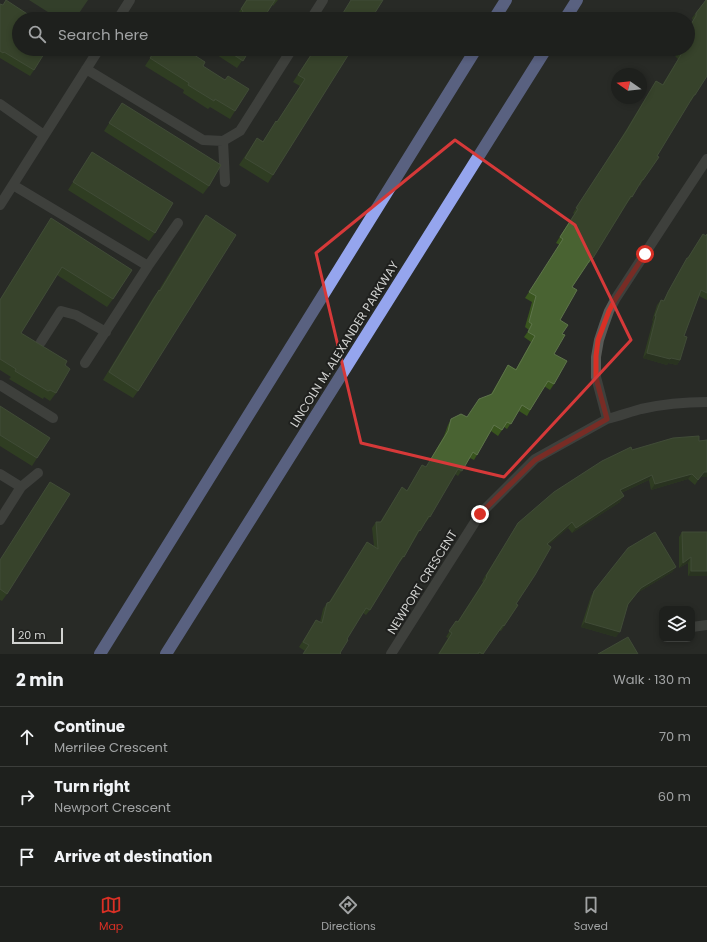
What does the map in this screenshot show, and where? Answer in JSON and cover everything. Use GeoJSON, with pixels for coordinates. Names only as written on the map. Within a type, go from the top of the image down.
{"type":"FeatureCollection","features":[{"type":"Feature","properties":{"kind":"highway"},"geometry":{"type":"LineString","coordinates":[[498,12],[506,0]]}},
{"type":"Feature","properties":{"kind":"highway"},"geometry":{"type":"LineString","coordinates":[[569,12],[577,0]]}},
{"type":"Feature","properties":{"kind":"highway"},"geometry":{"type":"LineString","coordinates":[[100,654],[472,56]]}},
{"type":"Feature","properties":{"kind":"highway","name":"LINCOLN M. ALEXANDER PARKWAY"},"geometry":{"type":"LineString","coordinates":[[166,654],[542,56]]}},
{"type":"Feature","properties":{"kind":"street"},"geometry":{"type":"LineString","coordinates":[[122,12],[130,0]]}},
{"type":"Feature","properties":{"kind":"street"},"geometry":{"type":"LineString","coordinates":[[315,12],[323,0]]}},
{"type":"Feature","properties":{"kind":"street"},"geometry":{"type":"LineString","coordinates":[[0,204],[94,56]]}},
{"type":"Feature","properties":{"kind":"street"},"geometry":{"type":"LineString","coordinates":[[86,69],[203,140],[224,140],[240,131],[288,56]]}},
{"type":"Feature","properties":{"kind":"street"},"geometry":{"type":"LineString","coordinates":[[0,104],[44,135]]}},
{"type":"Feature","properties":{"kind":"street"},"geometry":{"type":"LineString","coordinates":[[224,140],[225,182]]}},
{"type":"Feature","properties":{"kind":"street"},"geometry":{"type":"LineString","coordinates":[[606,420],[596,378],[596,356],[598,340],[609,311],[707,159]]}},
{"type":"Feature","properties":{"kind":"street"},"geometry":{"type":"LineString","coordinates":[[13,185],[148,266]]}},
{"type":"Feature","properties":{"kind":"street"},"geometry":{"type":"LineString","coordinates":[[85,363],[148,266],[178,224]]}},
{"type":"Feature","properties":{"kind":"street"},"geometry":{"type":"LineString","coordinates":[[41,342],[61,311],[76,315],[106,332]]}},
{"type":"Feature","properties":{"kind":"street"},"geometry":{"type":"LineString","coordinates":[[0,385],[53,418]]}},
{"type":"Feature","properties":{"kind":"street","name":"NEWPORT CRESCENT"},"geometry":{"type":"LineString","coordinates":[[391,654],[480,514],[535,460],[606,420],[640,409],[688,402],[707,402]]}},
{"type":"Feature","properties":{"kind":"street"},"geometry":{"type":"LineString","coordinates":[[0,520],[21,487],[38,473]]}},
{"type":"Feature","properties":{"kind":"street"},"geometry":{"type":"LineString","coordinates":[[0,474],[21,487]]}},
{"type":"Feature","properties":{"kind":"street"},"geometry":{"type":"LineString","coordinates":[[695,627],[707,625]]}},
{"type":"Feature","properties":{"kind":"highlighted area"},"geometry":{"type":"Polygon","coordinates":[[[455,140],[575,225],[631,340],[504,477],[361,443],[316,253],[455,140]]]}},
{"type":"Feature","properties":{"kind":"green space"},"geometry":{"type":"Polygon","coordinates":[[[29,0],[88,0],[80,12],[48,12],[29,0]]]}},
{"type":"Feature","properties":{"kind":"building"},"geometry":{"type":"Polygon","coordinates":[[[6,0],[24,12],[12,12],[12,56],[43,56],[34,70],[0,51],[0,4],[3,5],[6,0]]]}},
{"type":"Feature","properties":{"kind":"building"},"geometry":{"type":"Polygon","coordinates":[[[247,0],[275,0],[267,12],[242,12],[241,9],[247,0]]]}},
{"type":"Feature","properties":{"kind":"building"},"geometry":{"type":"Polygon","coordinates":[[[351,0],[383,0],[375,12],[344,12],[351,0]]]}},
{"type":"Feature","properties":{"kind":"building"},"geometry":{"type":"Polygon","coordinates":[[[707,0],[707,76],[657,156],[659,157],[642,180],[632,197],[631,196],[593,258],[592,257],[572,287],[577,290],[560,320],[568,325],[562,334],[565,335],[554,354],[567,361],[554,384],[548,381],[530,410],[522,405],[511,424],[507,422],[502,430],[494,425],[477,455],[473,452],[462,471],[458,469],[430,517],[429,516],[420,531],[419,530],[404,557],[403,556],[370,610],[366,608],[347,639],[348,640],[340,653],[341,654],[303,654],[309,645],[303,642],[316,620],[322,623],[327,603],[330,602],[367,542],[378,549],[376,522],[381,522],[402,487],[407,491],[422,465],[426,467],[448,431],[451,419],[461,414],[467,417],[479,399],[492,394],[508,365],[516,370],[535,336],[528,332],[532,324],[529,322],[536,296],[529,292],[563,239],[560,237],[578,209],[576,208],[642,104],[647,104],[647,96],[656,81],[663,85],[680,56],[695,56],[696,13],[707,0]]]}},
{"type":"Feature","properties":{"kind":"building"},"geometry":{"type":"Polygon","coordinates":[[[151,56],[196,56],[205,62],[203,66],[225,80],[228,76],[249,89],[235,111],[215,99],[214,101],[188,85],[189,83],[150,58],[151,56]]]}},
{"type":"Feature","properties":{"kind":"building"},"geometry":{"type":"Polygon","coordinates":[[[236,56],[246,56],[243,61],[236,56]]]}},
{"type":"Feature","properties":{"kind":"building"},"geometry":{"type":"Polygon","coordinates":[[[310,56],[348,56],[273,175],[245,158],[257,138],[263,142],[305,79],[298,75],[310,56]]]}},
{"type":"Feature","properties":{"kind":"building"},"geometry":{"type":"Polygon","coordinates":[[[122,103],[221,165],[209,186],[109,123],[122,103]]]}},
{"type":"Feature","properties":{"kind":"building"},"geometry":{"type":"Polygon","coordinates":[[[92,152],[173,203],[155,233],[73,182],[92,152]]]}},
{"type":"Feature","properties":{"kind":"building"},"geometry":{"type":"Polygon","coordinates":[[[206,215],[236,235],[138,391],[109,372],[206,215]]]}},
{"type":"Feature","properties":{"kind":"building"},"geometry":{"type":"Polygon","coordinates":[[[51,218],[132,270],[113,299],[62,267],[21,333],[67,361],[65,365],[70,369],[56,393],[50,390],[48,391],[15,371],[16,369],[0,359],[0,300],[51,218]]]}},
{"type":"Feature","properties":{"kind":"building"},"geometry":{"type":"Polygon","coordinates":[[[703,234],[706,236],[707,234],[707,293],[701,290],[684,336],[687,337],[680,360],[647,353],[655,316],[661,300],[664,301],[687,258],[703,234]]]}},
{"type":"Feature","properties":{"kind":"building"},"geometry":{"type":"Polygon","coordinates":[[[0,406],[50,438],[37,458],[0,435],[0,406]]]}},
{"type":"Feature","properties":{"kind":"building"},"geometry":{"type":"Polygon","coordinates":[[[699,436],[699,441],[707,440],[707,472],[704,472],[698,480],[692,474],[655,484],[652,475],[620,490],[624,496],[576,528],[572,522],[547,544],[551,547],[516,604],[518,605],[483,654],[479,652],[478,654],[439,654],[452,633],[449,631],[456,621],[458,622],[487,577],[486,576],[518,523],[554,492],[602,461],[631,447],[632,450],[673,438],[699,436]]]}},
{"type":"Feature","properties":{"kind":"building"},"geometry":{"type":"Polygon","coordinates":[[[50,482],[70,494],[7,594],[0,589],[0,560],[50,482]]]}},
{"type":"Feature","properties":{"kind":"building"},"geometry":{"type":"Polygon","coordinates":[[[655,532],[676,567],[641,588],[628,604],[620,632],[585,622],[594,591],[628,548],[655,532]]]}},
{"type":"Feature","properties":{"kind":"building"},"geometry":{"type":"Polygon","coordinates":[[[682,532],[707,532],[707,571],[691,571],[691,557],[683,563],[682,532]]]}},
{"type":"Feature","properties":{"kind":"building"},"geometry":{"type":"Polygon","coordinates":[[[628,637],[638,654],[598,654],[628,637]]]}},
{"type":"Feature","properties":{"kind":"route"},"geometry":{"type":"LineString","coordinates":[[480,514],[535,460],[607,419],[596,378],[598,340],[609,311],[616,298],[645,254]]}}]}
